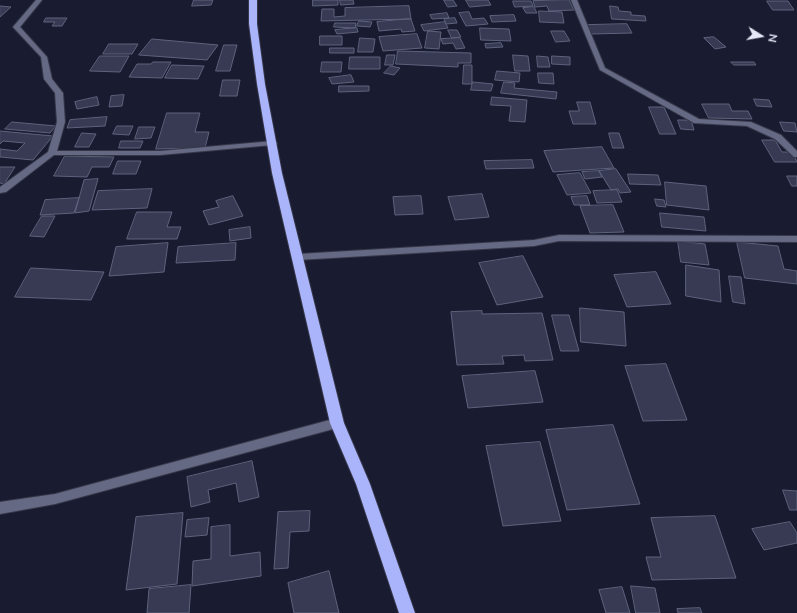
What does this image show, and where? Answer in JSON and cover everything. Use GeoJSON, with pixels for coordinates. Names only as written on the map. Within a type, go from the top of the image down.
{"type":"FeatureCollection","features":[{"type":"Feature","properties":{"kind":"highway"},"geometry":{"type":"LineString","coordinates":[[253,0],[253,24],[261,84],[273,143],[277,173],[337,423],[363,484],[407,613]]}},
{"type":"Feature","properties":{"kind":"street"},"geometry":{"type":"LineString","coordinates":[[39,0],[16,27],[44,57],[48,79],[59,92],[60,122],[52,153]]}},
{"type":"Feature","properties":{"kind":"street"},"geometry":{"type":"LineString","coordinates":[[574,0],[602,69],[697,120],[748,124],[778,137],[797,155]]}},
{"type":"Feature","properties":{"kind":"street"},"geometry":{"type":"LineString","coordinates":[[0,190],[3,190],[52,153],[160,153],[273,143]]}},
{"type":"Feature","properties":{"kind":"street"},"geometry":{"type":"LineString","coordinates":[[298,257],[534,243],[559,238],[797,239]]}},
{"type":"Feature","properties":{"kind":"street"},"geometry":{"type":"LineString","coordinates":[[0,508],[55,499],[337,423]]}},
{"type":"Feature","properties":{"kind":"building"},"geometry":{"type":"Polygon","coordinates":[[[194,0],[213,0],[211,5],[192,6],[194,0]]]}},
{"type":"Feature","properties":{"kind":"building"},"geometry":{"type":"Polygon","coordinates":[[[313,0],[338,0],[338,5],[313,6],[313,0]]]}},
{"type":"Feature","properties":{"kind":"building"},"geometry":{"type":"Polygon","coordinates":[[[340,0],[353,0],[354,4],[341,5],[340,0]]]}},
{"type":"Feature","properties":{"kind":"building"},"geometry":{"type":"Polygon","coordinates":[[[444,0],[453,0],[457,6],[448,7],[444,0]]]}},
{"type":"Feature","properties":{"kind":"building"},"geometry":{"type":"Polygon","coordinates":[[[466,0],[488,0],[491,5],[470,7],[466,0]]]}},
{"type":"Feature","properties":{"kind":"building"},"geometry":{"type":"Polygon","coordinates":[[[569,0],[574,10],[549,11],[547,6],[535,7],[533,1],[569,0]]]}},
{"type":"Feature","properties":{"kind":"building"},"geometry":{"type":"Polygon","coordinates":[[[513,1],[531,1],[533,6],[515,7],[513,1]]]}},
{"type":"Feature","properties":{"kind":"building"},"geometry":{"type":"Polygon","coordinates":[[[767,1],[788,1],[794,10],[773,10],[767,1]]]}},
{"type":"Feature","properties":{"kind":"building"},"geometry":{"type":"Polygon","coordinates":[[[0,6],[11,7],[0,17],[0,6]]]}},
{"type":"Feature","properties":{"kind":"building"},"geometry":{"type":"Polygon","coordinates":[[[409,6],[411,19],[321,21],[322,9],[334,9],[334,17],[345,16],[345,8],[409,6]]]}},
{"type":"Feature","properties":{"kind":"building"},"geometry":{"type":"Polygon","coordinates":[[[610,6],[618,7],[619,11],[631,12],[631,15],[645,16],[646,21],[612,19],[610,6]]]}},
{"type":"Feature","properties":{"kind":"building"},"geometry":{"type":"Polygon","coordinates":[[[534,7],[537,13],[526,13],[523,8],[534,7]]]}},
{"type":"Feature","properties":{"kind":"building"},"geometry":{"type":"Polygon","coordinates":[[[539,11],[562,12],[564,23],[540,22],[539,11]]]}},
{"type":"Feature","properties":{"kind":"building"},"geometry":{"type":"Polygon","coordinates":[[[469,12],[472,19],[484,18],[488,24],[466,26],[459,13],[469,12]]]}},
{"type":"Feature","properties":{"kind":"building"},"geometry":{"type":"Polygon","coordinates":[[[447,13],[449,18],[432,19],[430,15],[447,13]]]}},
{"type":"Feature","properties":{"kind":"building"},"geometry":{"type":"Polygon","coordinates":[[[514,15],[516,21],[492,22],[490,16],[514,15]]]}},
{"type":"Feature","properties":{"kind":"building"},"geometry":{"type":"Polygon","coordinates":[[[46,18],[67,18],[62,26],[52,26],[55,22],[44,22],[46,18]]]}},
{"type":"Feature","properties":{"kind":"building"},"geometry":{"type":"Polygon","coordinates":[[[455,18],[457,23],[446,24],[444,19],[455,18]]]}},
{"type":"Feature","properties":{"kind":"building"},"geometry":{"type":"Polygon","coordinates":[[[411,19],[415,31],[402,32],[401,29],[379,31],[377,22],[411,19]]]}},
{"type":"Feature","properties":{"kind":"building"},"geometry":{"type":"Polygon","coordinates":[[[359,21],[372,22],[370,27],[357,26],[359,21]]]}},
{"type":"Feature","properties":{"kind":"building"},"geometry":{"type":"Polygon","coordinates":[[[445,22],[448,28],[424,31],[421,25],[445,22]]]}},
{"type":"Feature","properties":{"kind":"building"},"geometry":{"type":"Polygon","coordinates":[[[335,23],[356,23],[355,28],[334,27],[335,23]]]}},
{"type":"Feature","properties":{"kind":"building"},"geometry":{"type":"Polygon","coordinates":[[[627,24],[632,33],[591,34],[587,25],[627,24]]]}},
{"type":"Feature","properties":{"kind":"building"},"geometry":{"type":"Polygon","coordinates":[[[357,28],[358,32],[337,34],[335,30],[357,28]]]}},
{"type":"Feature","properties":{"kind":"building"},"geometry":{"type":"Polygon","coordinates":[[[480,28],[509,29],[511,41],[481,40],[480,28]]]}},
{"type":"Feature","properties":{"kind":"building"},"geometry":{"type":"Polygon","coordinates":[[[448,30],[457,30],[461,37],[452,38],[448,30]]]}},
{"type":"Feature","properties":{"kind":"building"},"geometry":{"type":"Polygon","coordinates":[[[428,31],[441,32],[439,49],[425,48],[428,31]]]}},
{"type":"Feature","properties":{"kind":"building"},"geometry":{"type":"Polygon","coordinates":[[[551,31],[564,31],[570,41],[556,42],[551,31]]]}},
{"type":"Feature","properties":{"kind":"building"},"geometry":{"type":"Polygon","coordinates":[[[417,34],[422,48],[383,51],[379,37],[417,34]]]}},
{"type":"Feature","properties":{"kind":"building"},"geometry":{"type":"Polygon","coordinates":[[[320,36],[342,36],[342,45],[320,45],[320,36]]]}},
{"type":"Feature","properties":{"kind":"building"},"geometry":{"type":"Polygon","coordinates":[[[714,37],[726,47],[715,49],[704,38],[714,37]]]}},
{"type":"Feature","properties":{"kind":"building"},"geometry":{"type":"Polygon","coordinates":[[[360,38],[375,39],[373,52],[358,52],[360,38]]]}},
{"type":"Feature","properties":{"kind":"building"},"geometry":{"type":"Polygon","coordinates":[[[460,38],[465,48],[456,49],[453,43],[443,44],[441,39],[460,38]]]}},
{"type":"Feature","properties":{"kind":"building"},"geometry":{"type":"Polygon","coordinates":[[[152,39],[218,45],[207,60],[139,55],[152,39]]]}},
{"type":"Feature","properties":{"kind":"building"},"geometry":{"type":"Polygon","coordinates":[[[501,43],[503,47],[486,48],[485,44],[501,43]]]}},
{"type":"Feature","properties":{"kind":"building"},"geometry":{"type":"Polygon","coordinates":[[[109,44],[138,44],[132,54],[103,54],[109,44]]]}},
{"type":"Feature","properties":{"kind":"building"},"geometry":{"type":"Polygon","coordinates":[[[224,45],[237,45],[230,71],[216,71],[224,45]]]}},
{"type":"Feature","properties":{"kind":"building"},"geometry":{"type":"Polygon","coordinates":[[[330,48],[354,48],[354,53],[330,53],[330,48]]]}},
{"type":"Feature","properties":{"kind":"building"},"geometry":{"type":"Polygon","coordinates":[[[398,51],[471,53],[471,63],[458,63],[458,67],[396,64],[398,51]]]}},
{"type":"Feature","properties":{"kind":"building"},"geometry":{"type":"Polygon","coordinates":[[[387,55],[395,55],[393,65],[385,65],[387,55]]]}},
{"type":"Feature","properties":{"kind":"building"},"geometry":{"type":"Polygon","coordinates":[[[513,55],[528,56],[530,71],[515,71],[513,55]]]}},
{"type":"Feature","properties":{"kind":"building"},"geometry":{"type":"Polygon","coordinates":[[[100,56],[129,56],[120,72],[90,71],[100,56]]]}},
{"type":"Feature","properties":{"kind":"building"},"geometry":{"type":"Polygon","coordinates":[[[537,56],[548,57],[550,67],[538,67],[537,56]]]}},
{"type":"Feature","properties":{"kind":"building"},"geometry":{"type":"Polygon","coordinates":[[[552,56],[570,57],[570,65],[552,64],[552,56]]]}},
{"type":"Feature","properties":{"kind":"building"},"geometry":{"type":"Polygon","coordinates":[[[350,57],[380,57],[380,69],[349,69],[350,57]]]}},
{"type":"Feature","properties":{"kind":"building"},"geometry":{"type":"Polygon","coordinates":[[[153,62],[171,62],[162,78],[129,77],[137,64],[151,64],[153,62]]]}},
{"type":"Feature","properties":{"kind":"building"},"geometry":{"type":"Polygon","coordinates":[[[322,62],[342,62],[341,72],[321,72],[322,62]]]}},
{"type":"Feature","properties":{"kind":"building"},"geometry":{"type":"Polygon","coordinates":[[[731,62],[754,62],[756,65],[734,65],[731,62]]]}},
{"type":"Feature","properties":{"kind":"building"},"geometry":{"type":"Polygon","coordinates":[[[172,65],[204,66],[198,79],[165,78],[172,65]]]}},
{"type":"Feature","properties":{"kind":"building"},"geometry":{"type":"Polygon","coordinates":[[[464,65],[472,65],[472,84],[463,84],[464,65]]]}},
{"type":"Feature","properties":{"kind":"building"},"geometry":{"type":"Polygon","coordinates":[[[391,66],[400,68],[394,75],[384,73],[391,66]]]}},
{"type":"Feature","properties":{"kind":"building"},"geometry":{"type":"Polygon","coordinates":[[[497,71],[520,73],[519,82],[495,80],[497,71]]]}},
{"type":"Feature","properties":{"kind":"building"},"geometry":{"type":"Polygon","coordinates":[[[538,73],[553,73],[554,84],[539,83],[538,73]]]}},
{"type":"Feature","properties":{"kind":"building"},"geometry":{"type":"Polygon","coordinates":[[[351,75],[354,82],[332,84],[329,78],[351,75]]]}},
{"type":"Feature","properties":{"kind":"building"},"geometry":{"type":"Polygon","coordinates":[[[223,80],[240,80],[237,96],[220,96],[223,80]]]}},
{"type":"Feature","properties":{"kind":"building"},"geometry":{"type":"Polygon","coordinates":[[[473,82],[493,84],[491,91],[471,90],[473,82]]]}},
{"type":"Feature","properties":{"kind":"building"},"geometry":{"type":"Polygon","coordinates":[[[504,82],[515,83],[514,88],[557,92],[556,99],[501,93],[504,82]]]}},
{"type":"Feature","properties":{"kind":"building"},"geometry":{"type":"Polygon","coordinates":[[[339,86],[369,86],[369,91],[339,92],[339,86]]]}},
{"type":"Feature","properties":{"kind":"building"},"geometry":{"type":"Polygon","coordinates":[[[124,95],[122,106],[109,107],[111,96],[124,95]]]}},
{"type":"Feature","properties":{"kind":"building"},"geometry":{"type":"Polygon","coordinates":[[[97,97],[99,105],[77,109],[75,102],[97,97]]]}},
{"type":"Feature","properties":{"kind":"building"},"geometry":{"type":"Polygon","coordinates":[[[492,97],[527,100],[525,122],[509,121],[511,106],[491,105],[492,97]]]}},
{"type":"Feature","properties":{"kind":"building"},"geometry":{"type":"Polygon","coordinates":[[[754,99],[769,100],[772,107],[757,106],[754,99]]]}},
{"type":"Feature","properties":{"kind":"building"},"geometry":{"type":"Polygon","coordinates":[[[577,102],[590,102],[596,124],[573,124],[569,111],[579,111],[577,102]]]}},
{"type":"Feature","properties":{"kind":"building"},"geometry":{"type":"Polygon","coordinates":[[[702,104],[729,104],[732,111],[748,111],[752,119],[709,118],[702,104]]]}},
{"type":"Feature","properties":{"kind":"building"},"geometry":{"type":"Polygon","coordinates":[[[649,107],[664,107],[676,134],[660,134],[649,107]]]}},
{"type":"Feature","properties":{"kind":"building"},"geometry":{"type":"Polygon","coordinates":[[[167,113],[200,113],[195,132],[209,132],[205,148],[156,149],[167,113]]]}},
{"type":"Feature","properties":{"kind":"building"},"geometry":{"type":"Polygon","coordinates":[[[107,117],[105,126],[67,128],[70,120],[107,117]]]}},
{"type":"Feature","properties":{"kind":"building"},"geometry":{"type":"Polygon","coordinates":[[[678,120],[691,120],[694,130],[681,129],[678,120]]]}},
{"type":"Feature","properties":{"kind":"building"},"geometry":{"type":"Polygon","coordinates":[[[12,122],[56,126],[50,133],[5,129],[12,122]]]}},
{"type":"Feature","properties":{"kind":"building"},"geometry":{"type":"Polygon","coordinates":[[[780,122],[795,123],[797,132],[784,131],[780,122]]]}},
{"type":"Feature","properties":{"kind":"building"},"geometry":{"type":"Polygon","coordinates":[[[117,126],[133,126],[129,135],[113,134],[117,126]]]}},
{"type":"Feature","properties":{"kind":"building"},"geometry":{"type":"Polygon","coordinates":[[[139,127],[155,127],[151,138],[135,139],[139,127]]]}},
{"type":"Feature","properties":{"kind":"building"},"geometry":{"type":"Polygon","coordinates":[[[0,131],[53,136],[33,160],[0,157],[0,149],[17,151],[25,143],[3,141],[0,144],[0,131]]]}},
{"type":"Feature","properties":{"kind":"building"},"geometry":{"type":"Polygon","coordinates":[[[82,133],[96,134],[89,147],[75,147],[82,133]]]}},
{"type":"Feature","properties":{"kind":"building"},"geometry":{"type":"Polygon","coordinates":[[[609,133],[619,133],[624,148],[613,148],[609,133]]]}},
{"type":"Feature","properties":{"kind":"building"},"geometry":{"type":"Polygon","coordinates":[[[762,140],[775,140],[782,152],[793,152],[797,162],[775,162],[762,140]]]}},
{"type":"Feature","properties":{"kind":"building"},"geometry":{"type":"Polygon","coordinates":[[[121,141],[143,141],[140,148],[119,148],[121,141]]]}},
{"type":"Feature","properties":{"kind":"building"},"geometry":{"type":"Polygon","coordinates":[[[602,147],[614,168],[553,172],[544,151],[602,147]]]}},
{"type":"Feature","properties":{"kind":"building"},"geometry":{"type":"Polygon","coordinates":[[[65,156],[114,157],[109,167],[92,167],[87,177],[54,176],[65,156]]]}},
{"type":"Feature","properties":{"kind":"building"},"geometry":{"type":"Polygon","coordinates":[[[532,160],[534,168],[486,169],[484,161],[532,160]]]}},
{"type":"Feature","properties":{"kind":"building"},"geometry":{"type":"Polygon","coordinates":[[[118,161],[141,161],[136,174],[113,174],[118,161]]]}},
{"type":"Feature","properties":{"kind":"building"},"geometry":{"type":"Polygon","coordinates":[[[0,167],[15,167],[4,184],[0,183],[0,167]]]}},
{"type":"Feature","properties":{"kind":"building"},"geometry":{"type":"Polygon","coordinates":[[[616,169],[631,192],[620,193],[618,189],[611,190],[599,171],[616,169]]]}},
{"type":"Feature","properties":{"kind":"building"},"geometry":{"type":"Polygon","coordinates":[[[599,171],[602,177],[585,179],[582,172],[599,171]]]}},
{"type":"Feature","properties":{"kind":"building"},"geometry":{"type":"Polygon","coordinates":[[[580,173],[591,193],[567,195],[557,175],[580,173]]]}},
{"type":"Feature","properties":{"kind":"building"},"geometry":{"type":"Polygon","coordinates":[[[628,174],[658,175],[661,185],[630,184],[628,174]]]}},
{"type":"Feature","properties":{"kind":"building"},"geometry":{"type":"Polygon","coordinates":[[[787,176],[797,176],[797,186],[792,186],[787,176]]]}},
{"type":"Feature","properties":{"kind":"building"},"geometry":{"type":"Polygon","coordinates":[[[98,179],[89,211],[75,213],[84,180],[98,179]]]}},
{"type":"Feature","properties":{"kind":"building"},"geometry":{"type":"Polygon","coordinates":[[[665,182],[706,186],[709,210],[667,205],[665,182]]]}},
{"type":"Feature","properties":{"kind":"building"},"geometry":{"type":"Polygon","coordinates":[[[152,189],[147,208],[92,210],[98,191],[152,189]]]}},
{"type":"Feature","properties":{"kind":"building"},"geometry":{"type":"Polygon","coordinates":[[[617,190],[622,202],[597,203],[593,191],[617,190]]]}},
{"type":"Feature","properties":{"kind":"building"},"geometry":{"type":"Polygon","coordinates":[[[482,194],[489,217],[455,220],[448,197],[482,194]]]}},
{"type":"Feature","properties":{"kind":"building"},"geometry":{"type":"Polygon","coordinates":[[[233,196],[243,216],[209,225],[203,211],[219,207],[216,201],[233,196]]]}},
{"type":"Feature","properties":{"kind":"building"},"geometry":{"type":"Polygon","coordinates":[[[421,196],[423,214],[395,215],[393,197],[421,196]]]}},
{"type":"Feature","properties":{"kind":"building"},"geometry":{"type":"Polygon","coordinates":[[[587,196],[590,205],[574,205],[571,197],[587,196]]]}},
{"type":"Feature","properties":{"kind":"building"},"geometry":{"type":"Polygon","coordinates":[[[79,198],[74,213],[40,215],[45,200],[79,198]]]}},
{"type":"Feature","properties":{"kind":"building"},"geometry":{"type":"Polygon","coordinates":[[[655,199],[664,200],[666,207],[657,206],[655,199]]]}},
{"type":"Feature","properties":{"kind":"building"},"geometry":{"type":"Polygon","coordinates":[[[613,205],[624,232],[590,233],[580,206],[613,205]]]}},
{"type":"Feature","properties":{"kind":"building"},"geometry":{"type":"Polygon","coordinates":[[[137,212],[172,212],[167,227],[181,227],[177,239],[127,239],[137,212]]]}},
{"type":"Feature","properties":{"kind":"building"},"geometry":{"type":"Polygon","coordinates":[[[660,213],[704,217],[706,231],[662,227],[660,213]]]}},
{"type":"Feature","properties":{"kind":"building"},"geometry":{"type":"Polygon","coordinates":[[[42,216],[55,216],[44,237],[30,236],[42,216]]]}},
{"type":"Feature","properties":{"kind":"building"},"geometry":{"type":"Polygon","coordinates":[[[250,227],[251,238],[230,241],[229,230],[250,227]]]}},
{"type":"Feature","properties":{"kind":"building"},"geometry":{"type":"Polygon","coordinates":[[[678,241],[705,244],[709,265],[681,262],[678,241]]]}},
{"type":"Feature","properties":{"kind":"building"},"geometry":{"type":"Polygon","coordinates":[[[737,242],[778,246],[784,269],[797,271],[797,284],[745,278],[737,242]]]}},
{"type":"Feature","properties":{"kind":"building"},"geometry":{"type":"Polygon","coordinates":[[[168,243],[164,272],[109,276],[116,247],[168,243]]]}},
{"type":"Feature","properties":{"kind":"building"},"geometry":{"type":"Polygon","coordinates":[[[236,243],[235,260],[176,263],[178,247],[236,243]]]}},
{"type":"Feature","properties":{"kind":"building"},"geometry":{"type":"Polygon","coordinates":[[[523,256],[543,297],[497,305],[479,263],[523,256]]]}},
{"type":"Feature","properties":{"kind":"building"},"geometry":{"type":"Polygon","coordinates":[[[686,265],[719,270],[721,302],[686,296],[686,265]]]}},
{"type":"Feature","properties":{"kind":"building"},"geometry":{"type":"Polygon","coordinates":[[[31,268],[104,272],[91,300],[15,297],[31,268]]]}},
{"type":"Feature","properties":{"kind":"building"},"geometry":{"type":"Polygon","coordinates":[[[656,272],[671,304],[627,307],[614,275],[656,272]]]}},
{"type":"Feature","properties":{"kind":"building"},"geometry":{"type":"Polygon","coordinates":[[[729,276],[741,277],[745,304],[733,302],[729,276]]]}},
{"type":"Feature","properties":{"kind":"building"},"geometry":{"type":"Polygon","coordinates":[[[580,308],[624,312],[626,346],[581,342],[580,308]]]}},
{"type":"Feature","properties":{"kind":"building"},"geometry":{"type":"Polygon","coordinates":[[[482,311],[482,314],[542,313],[553,360],[525,361],[524,355],[502,356],[504,364],[457,365],[451,312],[482,311]]]}},
{"type":"Feature","properties":{"kind":"building"},"geometry":{"type":"Polygon","coordinates":[[[552,315],[569,315],[579,351],[561,351],[552,315]]]}},
{"type":"Feature","properties":{"kind":"building"},"geometry":{"type":"Polygon","coordinates":[[[666,364],[687,420],[643,421],[625,366],[666,364]]]}},
{"type":"Feature","properties":{"kind":"building"},"geometry":{"type":"Polygon","coordinates":[[[535,371],[543,402],[468,408],[462,376],[535,371]]]}},
{"type":"Feature","properties":{"kind":"building"},"geometry":{"type":"Polygon","coordinates":[[[613,425],[640,504],[567,510],[546,430],[613,425]]]}},
{"type":"Feature","properties":{"kind":"building"},"geometry":{"type":"Polygon","coordinates":[[[540,442],[561,521],[503,526],[486,446],[540,442]]]}},
{"type":"Feature","properties":{"kind":"building"},"geometry":{"type":"Polygon","coordinates":[[[252,461],[259,497],[239,502],[236,483],[208,490],[210,502],[191,507],[187,477],[252,461]]]}},
{"type":"Feature","properties":{"kind":"building"},"geometry":{"type":"Polygon","coordinates":[[[783,490],[797,491],[797,510],[790,510],[783,490]]]}},
{"type":"Feature","properties":{"kind":"building"},"geometry":{"type":"Polygon","coordinates":[[[310,511],[309,531],[290,532],[288,568],[274,569],[278,512],[310,511]]]}},
{"type":"Feature","properties":{"kind":"building"},"geometry":{"type":"Polygon","coordinates":[[[183,513],[177,584],[126,590],[136,517],[183,513]]]}},
{"type":"Feature","properties":{"kind":"building"},"geometry":{"type":"Polygon","coordinates":[[[715,516],[736,578],[652,580],[646,557],[661,557],[651,518],[715,516]]]}},
{"type":"Feature","properties":{"kind":"building"},"geometry":{"type":"Polygon","coordinates":[[[209,518],[207,535],[185,537],[187,520],[209,518]]]}},
{"type":"Feature","properties":{"kind":"building"},"geometry":{"type":"Polygon","coordinates":[[[790,522],[797,533],[797,543],[764,550],[752,529],[790,522]]]}},
{"type":"Feature","properties":{"kind":"building"},"geometry":{"type":"Polygon","coordinates":[[[230,525],[230,556],[260,552],[261,576],[192,586],[193,561],[211,559],[211,527],[230,525]]]}},
{"type":"Feature","properties":{"kind":"building"},"geometry":{"type":"Polygon","coordinates":[[[329,571],[339,613],[294,613],[288,583],[329,571]]]}},
{"type":"Feature","properties":{"kind":"building"},"geometry":{"type":"Polygon","coordinates":[[[191,585],[189,613],[147,613],[149,589],[191,585]]]}},
{"type":"Feature","properties":{"kind":"building"},"geometry":{"type":"Polygon","coordinates":[[[631,586],[655,588],[660,613],[636,613],[631,586]]]}},
{"type":"Feature","properties":{"kind":"building"},"geometry":{"type":"Polygon","coordinates":[[[622,587],[630,613],[606,613],[599,590],[622,587]]]}},
{"type":"Feature","properties":{"kind":"building"},"geometry":{"type":"Polygon","coordinates":[[[700,608],[702,613],[678,613],[677,609],[700,608]]]}}]}
